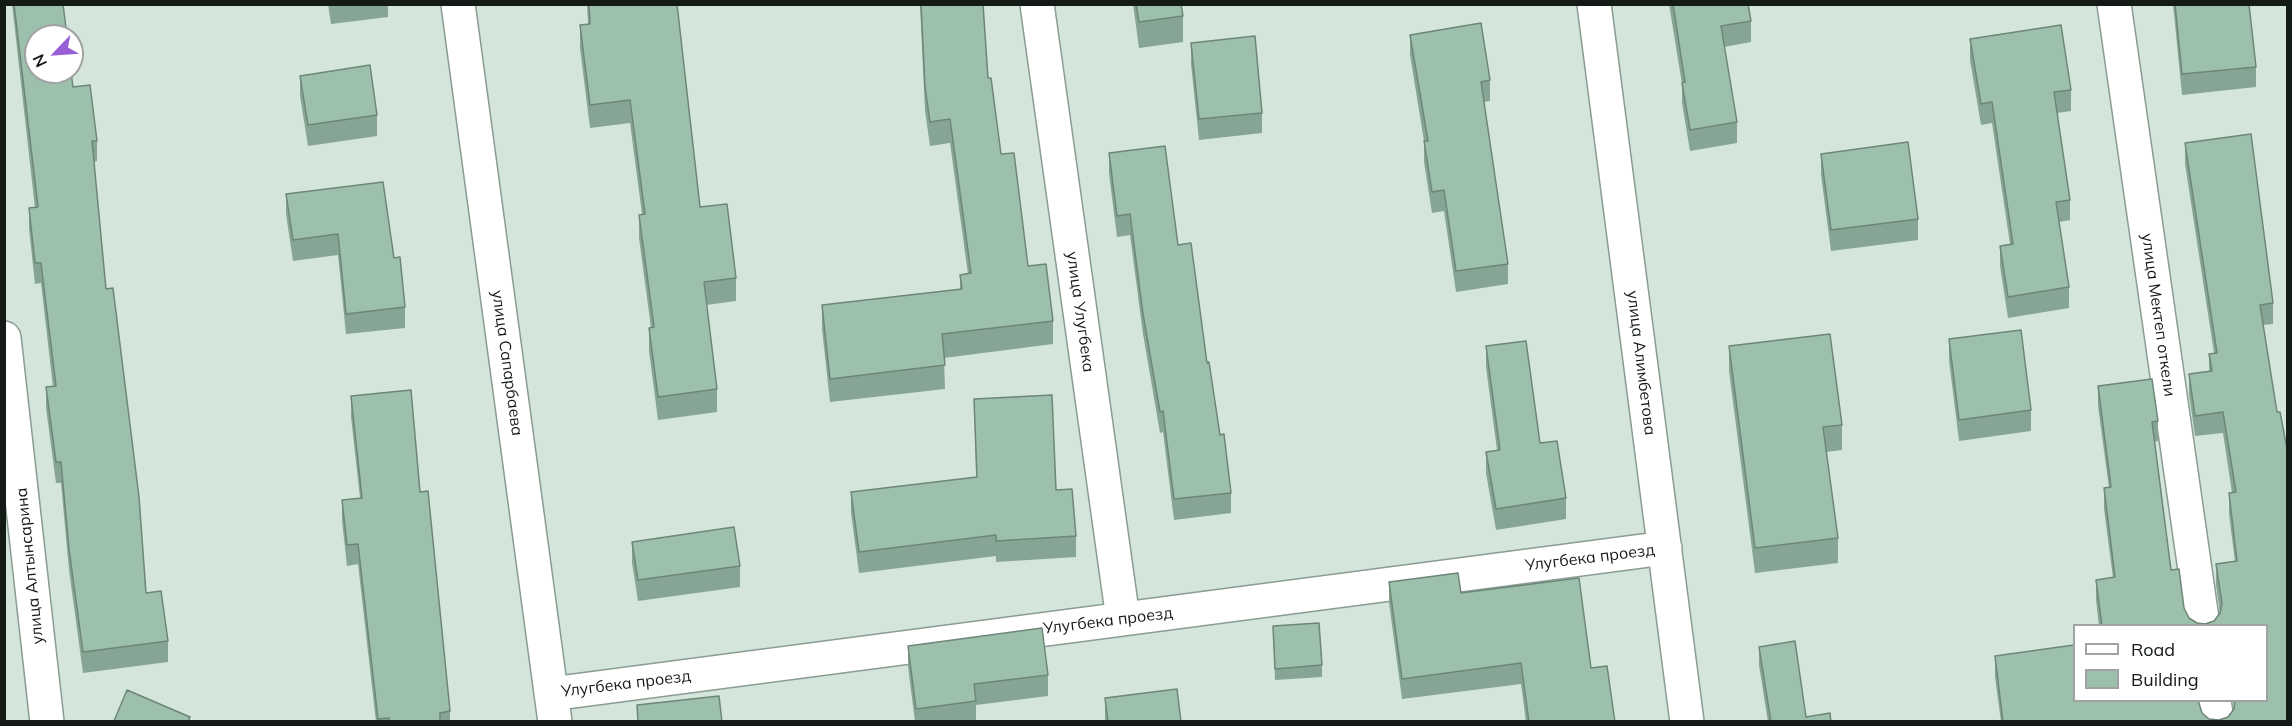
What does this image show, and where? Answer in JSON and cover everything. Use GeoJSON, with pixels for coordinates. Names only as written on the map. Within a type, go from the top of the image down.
{"type":"FeatureCollection","features":[{"type":"Feature","properties":{"kind":"street","name":"улица Сапарбаева"},"geometry":{"type":"LineString","coordinates":[[458,4],[553,708]]}},
{"type":"Feature","properties":{"kind":"street","name":"улица Улугбека"},"geometry":{"type":"LineString","coordinates":[[1037,4],[1123,619]]}},
{"type":"Feature","properties":{"kind":"street","name":"улица Алимбетова"},"geometry":{"type":"LineString","coordinates":[[1594,4],[1687,722]]}},
{"type":"Feature","properties":{"kind":"street","name":"улица Мектеп откели"},"geometry":{"type":"LineString","coordinates":[[2114,4],[2203,624]]}},
{"type":"Feature","properties":{"kind":"street","name":"улица Алтынсарина"},"geometry":{"type":"LineString","coordinates":[[4,338],[47,722]]}},
{"type":"Feature","properties":{"kind":"street","name":"Улугбека проезд"},"geometry":{"type":"LineString","coordinates":[[553,708],[1123,619],[1665,548]]}},
{"type":"Feature","properties":{"kind":"street"},"geometry":{"type":"LineString","coordinates":[[2214,702],[2217,722]]}},
{"type":"Feature","properties":{"kind":"building"},"geometry":{"type":"Polygon","coordinates":[[[14,4],[63,4],[66,24],[24,24],[24,84],[73,84],[73,87],[90,85],[97,141],[92,141],[106,289],[113,288],[139,497],[146,593],[161,591],[168,641],[83,652],[69,549],[61,462],[56,462],[46,387],[56,386],[41,263],[35,263],[29,208],[38,207],[14,4]]]}},
{"type":"Feature","properties":{"kind":"building"},"geometry":{"type":"Polygon","coordinates":[[[589,4],[677,4],[700,207],[727,204],[736,278],[704,282],[717,389],[658,397],[649,328],[654,327],[639,215],[645,214],[630,100],[590,105],[580,25],[590,24],[589,4]]]}},
{"type":"Feature","properties":{"kind":"building"},"geometry":{"type":"Polygon","coordinates":[[[921,4],[983,4],[988,78],[991,78],[1001,154],[1014,153],[1028,266],[1046,264],[1053,321],[942,334],[945,365],[830,379],[822,305],[962,289],[960,275],[971,273],[950,119],[930,122],[925,87],[921,4]]]}},
{"type":"Feature","properties":{"kind":"building"},"geometry":{"type":"Polygon","coordinates":[[[1136,4],[1181,4],[1183,16],[1139,22],[1136,4]]]}},
{"type":"Feature","properties":{"kind":"building"},"geometry":{"type":"Polygon","coordinates":[[[1673,4],[1748,4],[1751,21],[1721,26],[1737,122],[1690,130],[1673,4]]]}},
{"type":"Feature","properties":{"kind":"building"},"geometry":{"type":"Polygon","coordinates":[[[2175,4],[2249,4],[2256,67],[2182,74],[2175,4]]]}},
{"type":"Feature","properties":{"kind":"building"},"geometry":{"type":"Polygon","coordinates":[[[1481,23],[1490,80],[1481,82],[1508,264],[1456,271],[1444,190],[1432,192],[1424,141],[1428,141],[1410,35],[1481,23]]]}},
{"type":"Feature","properties":{"kind":"building"},"geometry":{"type":"Polygon","coordinates":[[[2061,25],[2071,90],[2054,92],[2070,200],[2056,202],[2069,287],[2008,297],[2000,246],[2013,244],[1992,102],[1981,104],[1970,39],[2061,25]]]}},
{"type":"Feature","properties":{"kind":"building"},"geometry":{"type":"Polygon","coordinates":[[[1255,36],[1262,113],[1199,119],[1191,43],[1255,36]]]}},
{"type":"Feature","properties":{"kind":"building"},"geometry":{"type":"Polygon","coordinates":[[[370,65],[377,115],[308,125],[300,76],[370,65]]]}},
{"type":"Feature","properties":{"kind":"building"},"geometry":{"type":"Polygon","coordinates":[[[2251,134],[2273,303],[2260,305],[2277,412],[2280,412],[2288,454],[2288,722],[2003,722],[1995,656],[2073,645],[2073,702],[2199,702],[2202,713],[2209,719],[2219,720],[2228,717],[2234,709],[2235,702],[2268,702],[2268,624],[2205,624],[2214,621],[2220,613],[2222,603],[2216,564],[2237,561],[2229,493],[2236,492],[2223,412],[2195,416],[2189,374],[2212,371],[2209,354],[2217,353],[2185,143],[2251,134]]]}},
{"type":"Feature","properties":{"kind":"building"},"geometry":{"type":"Polygon","coordinates":[[[1908,142],[1918,219],[1831,230],[1821,154],[1908,142]]]}},
{"type":"Feature","properties":{"kind":"building"},"geometry":{"type":"Polygon","coordinates":[[[1165,146],[1178,245],[1191,243],[1207,363],[1209,362],[1220,435],[1224,434],[1231,493],[1174,499],[1163,411],[1160,412],[1143,314],[1130,214],[1117,216],[1109,153],[1165,146]]]}},
{"type":"Feature","properties":{"kind":"building"},"geometry":{"type":"Polygon","coordinates":[[[383,182],[394,258],[400,257],[405,307],[346,314],[338,234],[293,240],[286,194],[383,182]]]}},
{"type":"Feature","properties":{"kind":"building"},"geometry":{"type":"Polygon","coordinates":[[[2021,330],[2031,410],[1959,420],[1949,339],[2021,330]]]}},
{"type":"Feature","properties":{"kind":"building"},"geometry":{"type":"Polygon","coordinates":[[[1830,334],[1842,425],[1823,427],[1838,538],[1755,548],[1729,346],[1830,334]]]}},
{"type":"Feature","properties":{"kind":"building"},"geometry":{"type":"Polygon","coordinates":[[[1526,341],[1540,443],[1557,441],[1566,498],[1496,509],[1486,452],[1500,450],[1486,346],[1526,341]]]}},
{"type":"Feature","properties":{"kind":"building"},"geometry":{"type":"Polygon","coordinates":[[[2152,379],[2158,421],[2152,422],[2171,570],[2179,569],[2184,608],[2189,618],[2197,623],[2205,624],[2102,624],[2096,580],[2115,577],[2104,488],[2111,487],[2098,386],[2152,379]]]}},
{"type":"Feature","properties":{"kind":"building"},"geometry":{"type":"Polygon","coordinates":[[[411,390],[420,492],[428,491],[450,711],[440,713],[440,722],[389,722],[389,718],[378,719],[358,544],[347,545],[342,500],[362,498],[351,396],[411,390]]]}},
{"type":"Feature","properties":{"kind":"building"},"geometry":{"type":"Polygon","coordinates":[[[1052,395],[1056,490],[1072,489],[1076,536],[996,541],[996,535],[859,552],[851,492],[977,477],[974,399],[1052,395]]]}},
{"type":"Feature","properties":{"kind":"building"},"geometry":{"type":"Polygon","coordinates":[[[734,527],[740,566],[638,580],[632,542],[734,527]]]}},
{"type":"Feature","properties":{"kind":"building"},"geometry":{"type":"Polygon","coordinates":[[[1458,573],[1461,593],[1579,578],[1591,668],[1607,666],[1615,722],[1529,722],[1521,663],[1402,679],[1389,582],[1458,573]]]}},
{"type":"Feature","properties":{"kind":"building"},"geometry":{"type":"Polygon","coordinates":[[[1319,623],[1322,665],[1275,669],[1273,626],[1319,623]]]}},
{"type":"Feature","properties":{"kind":"building"},"geometry":{"type":"Polygon","coordinates":[[[1042,628],[1048,675],[974,684],[976,701],[916,709],[908,646],[1042,628]]]}},
{"type":"Feature","properties":{"kind":"building"},"geometry":{"type":"Polygon","coordinates":[[[1795,641],[1806,717],[1830,713],[1831,722],[1771,722],[1759,647],[1795,641]]]}},
{"type":"Feature","properties":{"kind":"building"},"geometry":{"type":"Polygon","coordinates":[[[1177,689],[1181,722],[1108,722],[1105,698],[1177,689]]]}},
{"type":"Feature","properties":{"kind":"building"},"geometry":{"type":"Polygon","coordinates":[[[127,690],[190,717],[188,722],[114,721],[127,690]]]}},
{"type":"Feature","properties":{"kind":"building"},"geometry":{"type":"Polygon","coordinates":[[[719,696],[722,722],[638,722],[637,705],[719,696]]]}}]}
